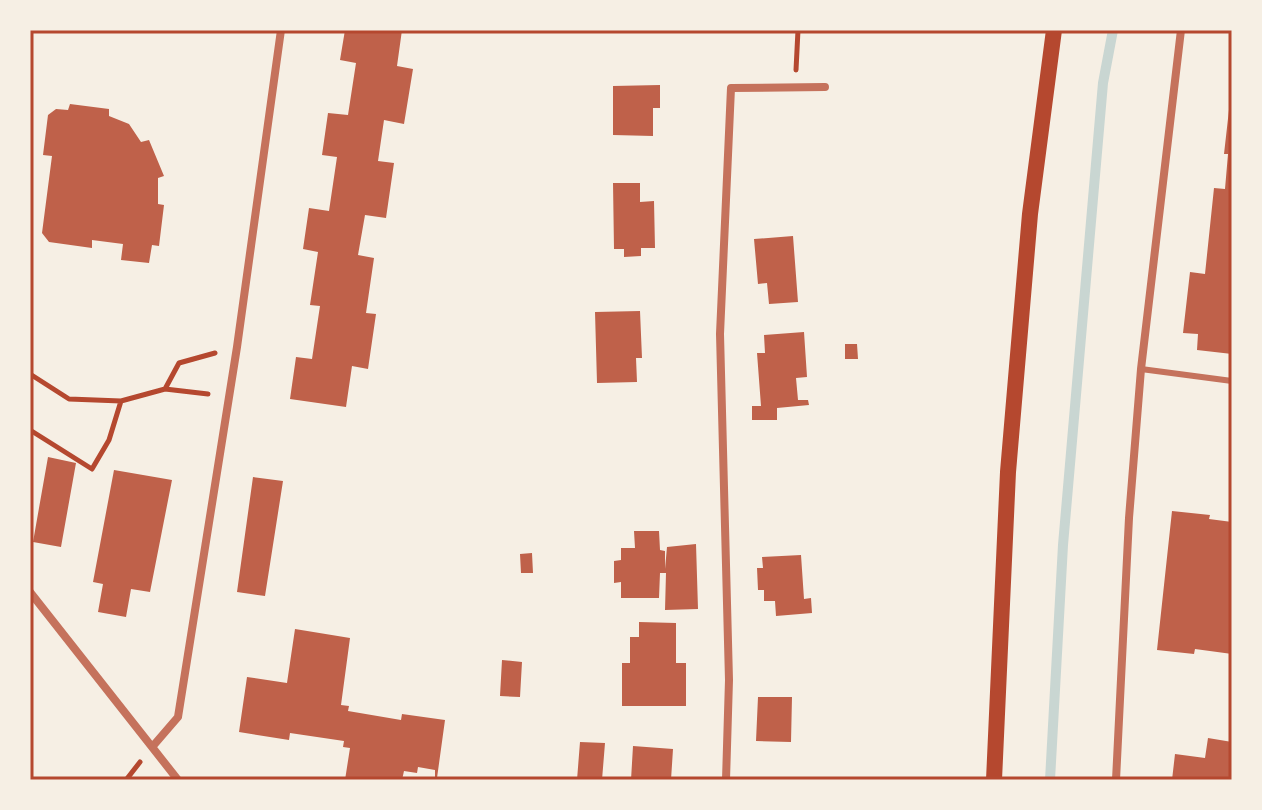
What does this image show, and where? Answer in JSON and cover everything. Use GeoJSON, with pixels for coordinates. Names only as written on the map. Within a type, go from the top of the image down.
{"type":"FeatureCollection","features":[{"type":"Feature","properties":{"kind":"main road"},"geometry":{"type":"LineString","coordinates":[[994,780],[1009,457],[1030,214],[1054,30]]}},
{"type":"Feature","properties":{"kind":"street"},"geometry":{"type":"LineString","coordinates":[[153,746],[178,717],[237,347],[281,30]]}},
{"type":"Feature","properties":{"kind":"street"},"geometry":{"type":"LineString","coordinates":[[1116,780],[1129,518],[1141,369],[1181,30]]}},
{"type":"Feature","properties":{"kind":"street"},"geometry":{"type":"LineString","coordinates":[[726,780],[729,680],[720,334],[731,88],[825,87]]}},
{"type":"Feature","properties":{"kind":"street"},"geometry":{"type":"LineString","coordinates":[[30,592],[178,780]]}},
{"type":"Feature","properties":{"kind":"lane"},"geometry":{"type":"LineString","coordinates":[[1141,369],[1232,381]]}},
{"type":"Feature","properties":{"kind":"path"},"geometry":{"type":"LineString","coordinates":[[795,87],[798,30]]}},
{"type":"Feature","properties":{"kind":"path"},"geometry":{"type":"LineString","coordinates":[[165,389],[179,363],[237,347]]}},
{"type":"Feature","properties":{"kind":"path"},"geometry":{"type":"LineString","coordinates":[[30,374],[69,399],[121,401],[165,389],[229,396]]}},
{"type":"Feature","properties":{"kind":"path"},"geometry":{"type":"LineString","coordinates":[[30,430],[92,469],[109,440],[121,401]]}},
{"type":"Feature","properties":{"kind":"building"},"geometry":{"type":"Polygon","coordinates":[[[345,30],[402,30],[397,66],[413,69],[404,124],[384,120],[378,161],[394,163],[386,218],[365,215],[358,255],[374,258],[366,313],[376,314],[368,369],[352,366],[346,407],[290,399],[296,357],[312,359],[320,306],[310,305],[318,252],[303,249],[309,208],[329,211],[337,157],[322,155],[328,113],[348,115],[356,63],[340,60],[345,30]]]}},
{"type":"Feature","properties":{"kind":"building"},"geometry":{"type":"Polygon","coordinates":[[[660,85],[660,108],[653,108],[653,136],[613,135],[613,86],[660,85]]]}},
{"type":"Feature","properties":{"kind":"building"},"geometry":{"type":"Polygon","coordinates":[[[1230,101],[1232,354],[1197,350],[1198,334],[1183,333],[1190,272],[1205,274],[1214,188],[1225,189],[1228,154],[1224,154],[1230,101]]]}},
{"type":"Feature","properties":{"kind":"building"},"geometry":{"type":"Polygon","coordinates":[[[70,104],[109,109],[109,116],[129,124],[141,142],[149,140],[164,176],[158,178],[158,204],[164,205],[159,246],[152,245],[149,263],[121,260],[123,244],[92,240],[92,248],[49,242],[42,233],[52,156],[43,155],[48,115],[56,109],[68,110],[70,104]]]}},
{"type":"Feature","properties":{"kind":"building"},"geometry":{"type":"Polygon","coordinates":[[[613,183],[640,183],[640,202],[654,201],[655,248],[641,248],[641,256],[624,257],[624,249],[614,249],[613,183]]]}},
{"type":"Feature","properties":{"kind":"building"},"geometry":{"type":"Polygon","coordinates":[[[793,236],[798,302],[769,304],[767,283],[758,284],[754,239],[793,236]]]}},
{"type":"Feature","properties":{"kind":"building"},"geometry":{"type":"Polygon","coordinates":[[[640,311],[642,358],[636,358],[637,382],[597,383],[595,312],[640,311]]]}},
{"type":"Feature","properties":{"kind":"building"},"geometry":{"type":"Polygon","coordinates":[[[804,332],[807,377],[796,378],[798,400],[808,400],[809,405],[777,408],[777,420],[752,420],[752,406],[761,406],[757,353],[765,353],[764,335],[804,332]]]}},
{"type":"Feature","properties":{"kind":"building"},"geometry":{"type":"Polygon","coordinates":[[[845,344],[857,344],[858,359],[845,359],[845,344]]]}},
{"type":"Feature","properties":{"kind":"building"},"geometry":{"type":"Polygon","coordinates":[[[48,457],[76,463],[61,547],[33,542],[48,457]]]}},
{"type":"Feature","properties":{"kind":"building"},"geometry":{"type":"Polygon","coordinates":[[[114,470],[172,480],[150,592],[131,589],[126,617],[98,612],[103,584],[93,582],[114,470]]]}},
{"type":"Feature","properties":{"kind":"building"},"geometry":{"type":"Polygon","coordinates":[[[253,477],[283,481],[265,596],[237,592],[253,477]]]}},
{"type":"Feature","properties":{"kind":"building"},"geometry":{"type":"Polygon","coordinates":[[[1172,511],[1210,515],[1209,519],[1232,522],[1232,654],[1195,649],[1194,654],[1157,650],[1172,511]]]}},
{"type":"Feature","properties":{"kind":"building"},"geometry":{"type":"Polygon","coordinates":[[[634,531],[659,531],[660,550],[665,551],[665,569],[667,547],[696,544],[698,609],[665,610],[666,573],[660,573],[659,598],[621,598],[621,582],[614,583],[614,561],[621,560],[621,548],[635,548],[634,531]]]}},
{"type":"Feature","properties":{"kind":"building"},"geometry":{"type":"Polygon","coordinates":[[[532,553],[533,573],[521,573],[520,554],[532,553]]]}},
{"type":"Feature","properties":{"kind":"building"},"geometry":{"type":"Polygon","coordinates":[[[801,555],[804,599],[811,598],[812,613],[776,616],[775,601],[764,601],[764,590],[758,590],[757,568],[763,568],[762,557],[801,555]]]}},
{"type":"Feature","properties":{"kind":"building"},"geometry":{"type":"Polygon","coordinates":[[[639,622],[676,623],[676,663],[686,663],[686,706],[622,706],[622,663],[630,663],[630,637],[639,637],[639,622]]]}},
{"type":"Feature","properties":{"kind":"building"},"geometry":{"type":"Polygon","coordinates":[[[295,629],[350,638],[341,705],[349,706],[348,711],[401,720],[402,714],[445,720],[437,778],[435,770],[418,767],[417,773],[404,771],[402,780],[345,780],[350,748],[343,747],[344,741],[290,733],[289,740],[239,732],[247,677],[287,683],[295,629]]]}},
{"type":"Feature","properties":{"kind":"building"},"geometry":{"type":"Polygon","coordinates":[[[502,660],[522,662],[520,697],[500,696],[502,660]]]}},
{"type":"Feature","properties":{"kind":"building"},"geometry":{"type":"Polygon","coordinates":[[[758,697],[792,697],[791,742],[756,741],[758,697]]]}},
{"type":"Feature","properties":{"kind":"building"},"geometry":{"type":"Polygon","coordinates":[[[1208,738],[1232,742],[1232,780],[1172,780],[1175,754],[1205,758],[1208,738]]]}},
{"type":"Feature","properties":{"kind":"building"},"geometry":{"type":"Polygon","coordinates":[[[580,742],[605,743],[602,780],[577,780],[580,742]]]}},
{"type":"Feature","properties":{"kind":"building"},"geometry":{"type":"Polygon","coordinates":[[[633,746],[673,749],[671,780],[631,780],[633,746]]]}},
{"type":"Feature","properties":{"kind":"waterway"},"geometry":{"type":"LineString","coordinates":[[1050,780],[1063,545],[1103,83],[1113,30]]}}]}
